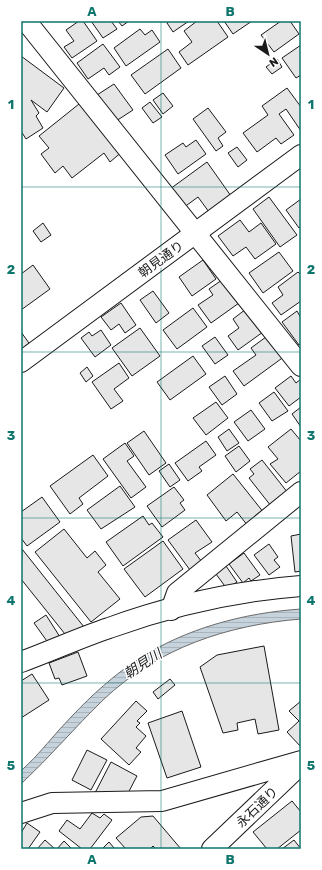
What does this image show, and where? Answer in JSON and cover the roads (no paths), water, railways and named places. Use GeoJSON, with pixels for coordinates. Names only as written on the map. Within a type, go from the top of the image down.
{"type":"FeatureCollection","features":[{"type":"Feature","properties":{"kind":"street"},"geometry":{"type":"LineString","coordinates":[[28,24],[301,366]]}},
{"type":"Feature","properties":{"kind":"street","name":"朝見通り"},"geometry":{"type":"LineString","coordinates":[[21,362],[301,155]]}},
{"type":"Feature","properties":{"kind":"street"},"geometry":{"type":"LineString","coordinates":[[171,610],[177,593],[301,492]]}},
{"type":"Feature","properties":{"kind":"street"},"geometry":{"type":"LineString","coordinates":[[21,662],[109,628],[171,610],[230,595],[301,586]]}},
{"type":"Feature","properties":{"kind":"street"},"geometry":{"type":"LineString","coordinates":[[21,813],[52,803],[162,801],[301,761]]}},
{"type":"Feature","properties":{"kind":"street","name":"永石通り"},"geometry":{"type":"LineString","coordinates":[[212,849],[301,764]]}},
{"type":"Feature","properties":{"kind":"water","name":"朝見川"},"geometry":{"type":"Polygon","coordinates":[[[301,609],[301,619],[247,627],[220,634],[195,642],[170,653],[147,666],[124,682],[103,700],[21,784],[21,771],[35,758],[66,722],[120,672],[137,660],[175,639],[216,624],[258,614],[301,609]]]}}]}
